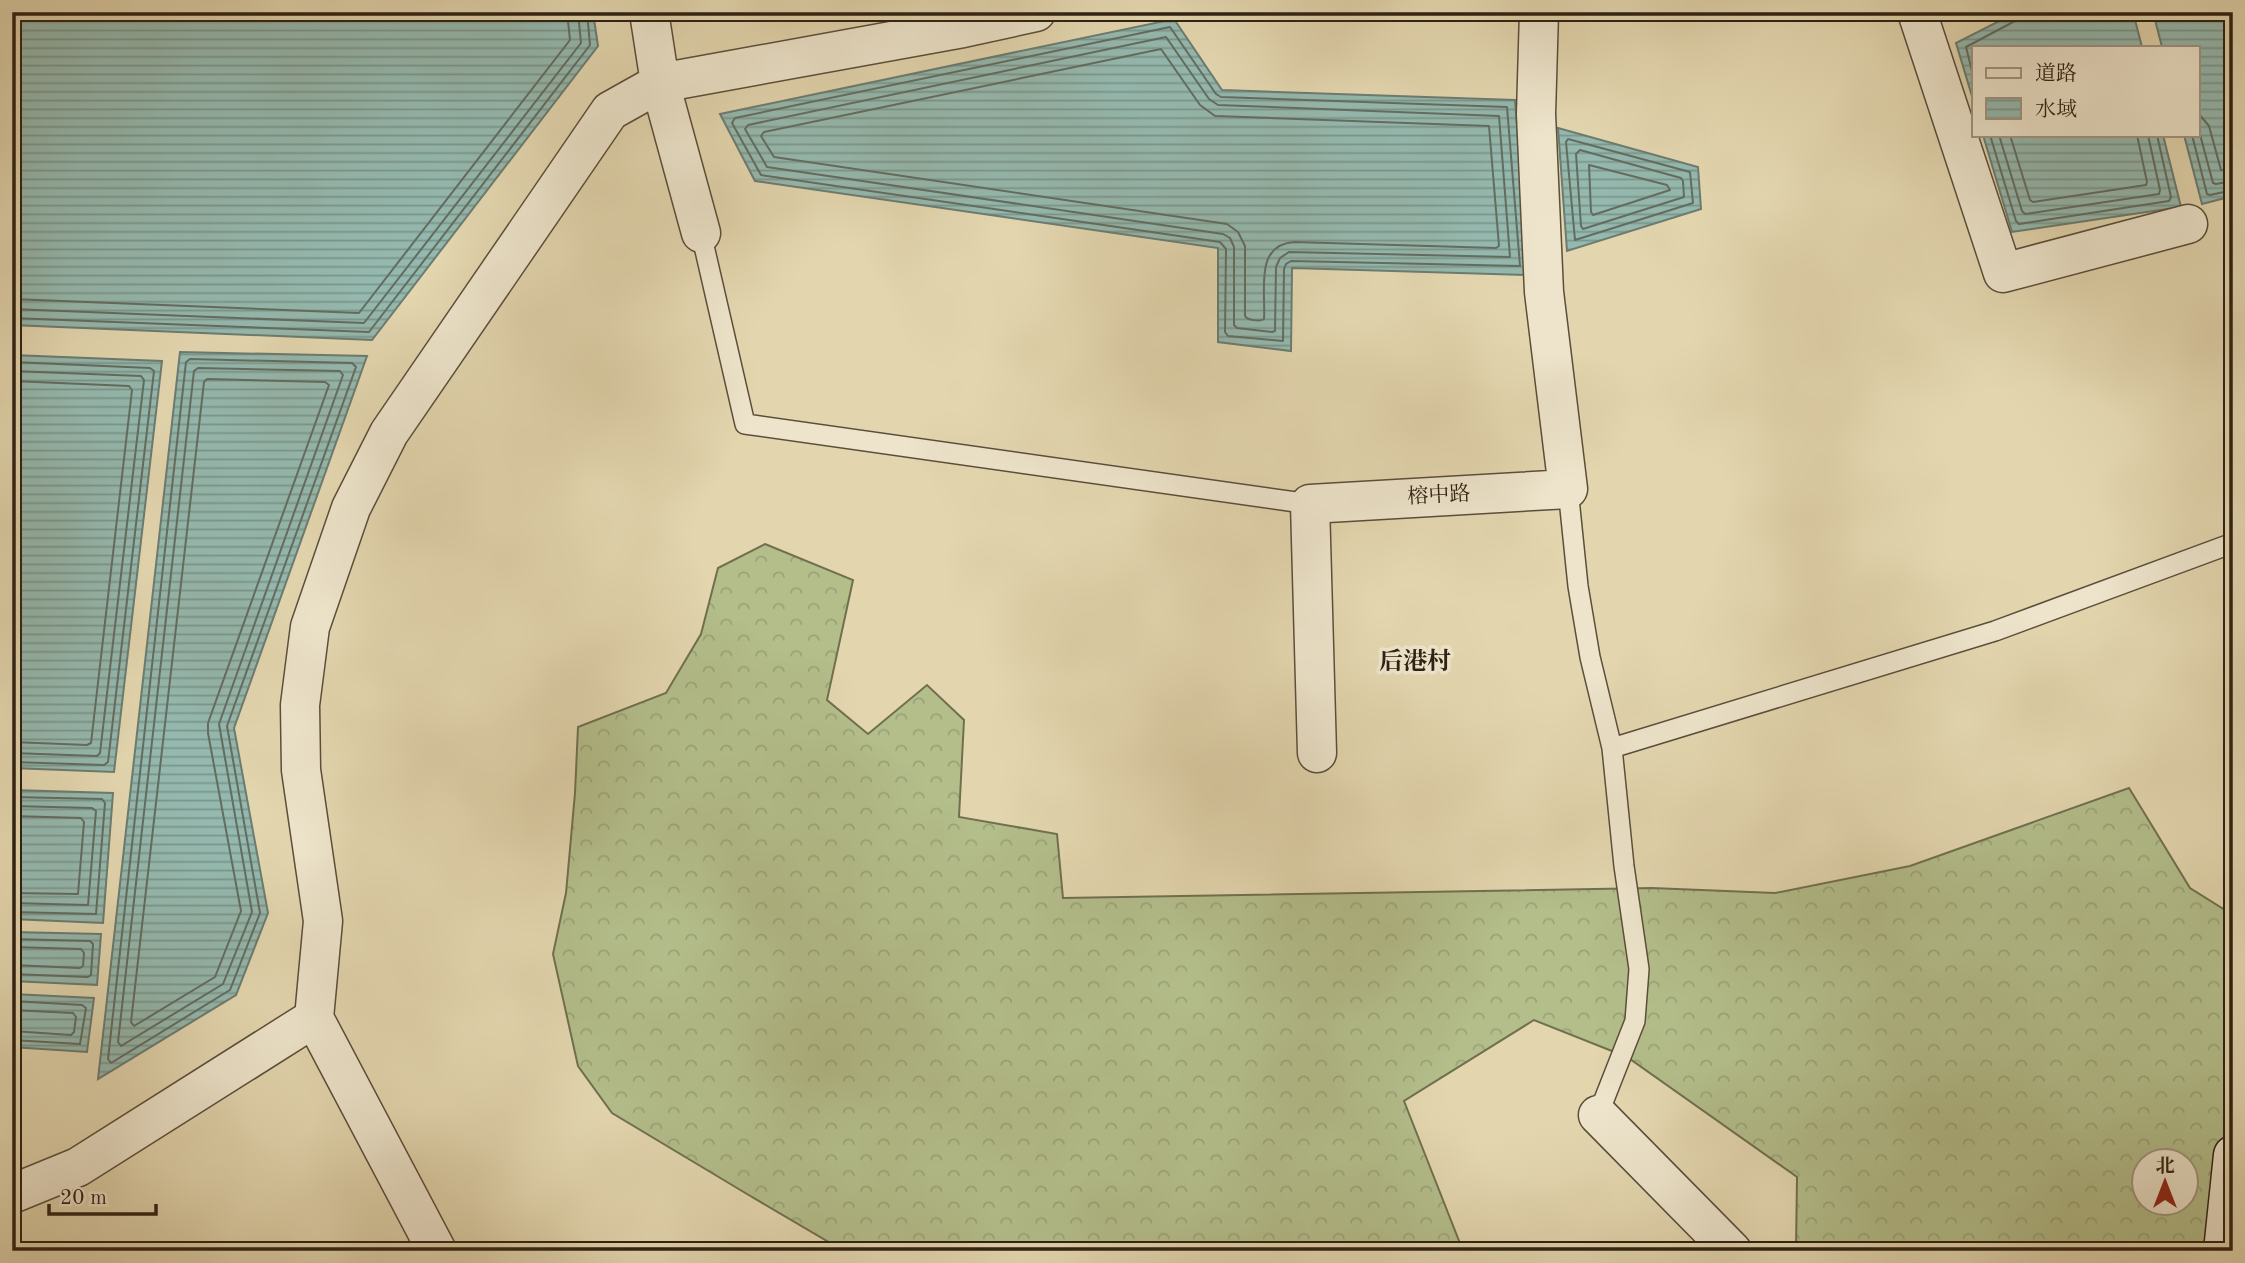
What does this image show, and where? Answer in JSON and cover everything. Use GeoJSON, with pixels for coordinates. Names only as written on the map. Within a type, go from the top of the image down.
{"type":"FeatureCollection","features":[{"type":"Feature","properties":{"kind":"street"},"geometry":{"type":"LineString","coordinates":[[649,12],[660,83],[701,233]]}},
{"type":"Feature","properties":{"kind":"street"},"geometry":{"type":"LineString","coordinates":[[437,1251],[314,1018],[323,921],[301,770],[300,705],[310,627],[351,509],[389,433],[610,111],[660,83],[1036,12]]}},
{"type":"Feature","properties":{"kind":"street"},"geometry":{"type":"LineString","coordinates":[[1539,12],[1536,114],[1544,292],[1568,489]]}},
{"type":"Feature","properties":{"kind":"street"},"geometry":{"type":"LineString","coordinates":[[1917,12],[2003,273],[2188,224]]}},
{"type":"Feature","properties":{"kind":"street","name":"榕中路"},"geometry":{"type":"LineString","coordinates":[[1310,504],[1568,489]]}},
{"type":"Feature","properties":{"kind":"street"},"geometry":{"type":"LineString","coordinates":[[1310,504],[1317,753]]}},
{"type":"Feature","properties":{"kind":"street"},"geometry":{"type":"LineString","coordinates":[[12,1194],[78,1167],[314,1018]]}},
{"type":"Feature","properties":{"kind":"street"},"geometry":{"type":"LineString","coordinates":[[1598,1115],[1732,1251]]}},
{"type":"Feature","properties":{"kind":"street"},"geometry":{"type":"LineString","coordinates":[[2222,1251],[2233,1155]]}},
{"type":"Feature","properties":{"kind":"lane"},"geometry":{"type":"LineString","coordinates":[[701,233],[745,424],[1310,504]]}},
{"type":"Feature","properties":{"kind":"lane"},"geometry":{"type":"LineString","coordinates":[[1568,489],[1578,586],[1590,657],[1612,748],[1624,866],[1639,969],[1635,1021],[1598,1115]]}},
{"type":"Feature","properties":{"kind":"lane"},"geometry":{"type":"LineString","coordinates":[[1612,748],[1995,631],[2233,543]]}},
{"type":"Feature","properties":{"kind":"green space"},"geometry":{"type":"Polygon","coordinates":[[[765,544],[853,580],[827,700],[868,734],[927,685],[964,720],[959,817],[1057,834],[1063,898],[1652,888],[1775,893],[1910,866],[2129,788],[2190,888],[2233,915],[2233,1251],[1796,1251],[1797,1177],[1627,1057],[1534,1020],[1404,1101],[1463,1251],[844,1251],[612,1113],[578,1066],[553,954],[566,893],[578,727],[666,693],[701,634],[718,568],[765,544]]]}},
{"type":"Feature","properties":{"kind":"water"},"geometry":{"type":"Polygon","coordinates":[[[12,12],[593,12],[598,46],[372,340],[12,325],[12,12]]]}},
{"type":"Feature","properties":{"kind":"water"},"geometry":{"type":"Polygon","coordinates":[[[690,12],[833,12],[770,21],[690,19],[690,12]]]}},
{"type":"Feature","properties":{"kind":"water"},"geometry":{"type":"Polygon","coordinates":[[[2017,12],[2133,12],[2142,46],[1972,46],[1972,96],[1956,43],[2017,12]]]}},
{"type":"Feature","properties":{"kind":"water"},"geometry":{"type":"Polygon","coordinates":[[[2153,12],[2233,12],[2233,196],[2202,204],[2184,136],[2200,136],[2200,46],[2162,46],[2153,12]]]}},
{"type":"Feature","properties":{"kind":"water"},"geometry":{"type":"Polygon","coordinates":[[[1174,19],[1222,90],[1515,100],[1528,275],[1292,268],[1291,351],[1218,342],[1218,248],[755,181],[720,114],[1174,19]]]}},
{"type":"Feature","properties":{"kind":"water"},"geometry":{"type":"Polygon","coordinates":[[[1558,128],[1698,167],[1701,209],[1567,251],[1558,128]]]}},
{"type":"Feature","properties":{"kind":"water"},"geometry":{"type":"Polygon","coordinates":[[[1983,136],[2163,136],[2181,207],[2012,232],[1983,136]]]}},
{"type":"Feature","properties":{"kind":"water"},"geometry":{"type":"Polygon","coordinates":[[[180,352],[367,356],[234,728],[268,913],[236,995],[98,1079],[180,352]]]}},
{"type":"Feature","properties":{"kind":"water"},"geometry":{"type":"Polygon","coordinates":[[[12,355],[162,361],[114,772],[12,768],[12,355]]]}},
{"type":"Feature","properties":{"kind":"water"},"geometry":{"type":"Polygon","coordinates":[[[12,790],[113,793],[103,923],[12,919],[12,790]]]}},
{"type":"Feature","properties":{"kind":"water"},"geometry":{"type":"Polygon","coordinates":[[[12,932],[101,934],[97,985],[12,981],[12,932]]]}},
{"type":"Feature","properties":{"kind":"water"},"geometry":{"type":"Polygon","coordinates":[[[12,994],[94,998],[87,1052],[12,1047],[12,994]]]}},
{"type":"Feature","properties":{"kind":"district","name":"后港村"},"geometry":{"type":"Point","coordinates":[1415,663]}}]}
